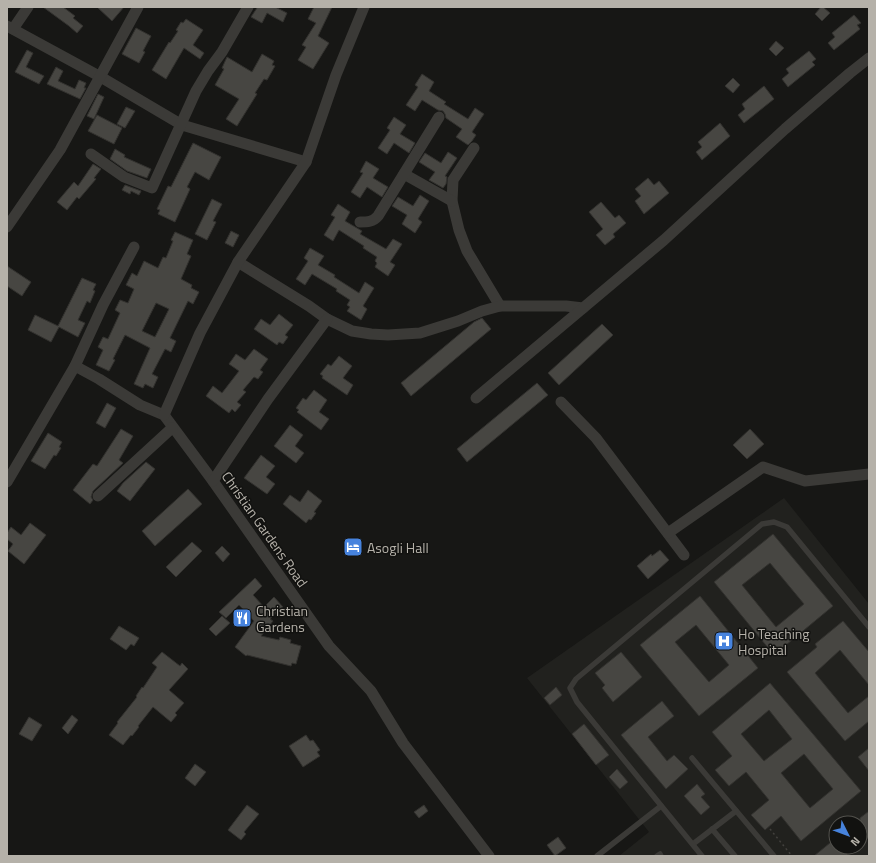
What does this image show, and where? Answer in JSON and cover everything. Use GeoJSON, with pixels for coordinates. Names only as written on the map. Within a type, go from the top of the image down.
{"type":"FeatureCollection","features":[{"type":"Feature","properties":{"kind":"street"},"geometry":{"type":"LineString","coordinates":[[28,7],[10,27],[99,76],[182,125],[306,162]]}},
{"type":"Feature","properties":{"kind":"street"},"geometry":{"type":"LineString","coordinates":[[7,227],[60,150],[138,7]]}},
{"type":"Feature","properties":{"kind":"street"},"geometry":{"type":"LineString","coordinates":[[91,154],[124,177],[152,188],[204,78],[222,52],[248,7]]}},
{"type":"Feature","properties":{"kind":"street"},"geometry":{"type":"LineString","coordinates":[[75,366],[99,379],[140,405],[164,415],[200,333],[238,262],[306,162],[336,75],[364,7]]}},
{"type":"Feature","properties":{"kind":"street"},"geometry":{"type":"LineString","coordinates":[[476,398],[664,240],[785,129],[869,58]]}},
{"type":"Feature","properties":{"kind":"street"},"geometry":{"type":"LineString","coordinates":[[360,222],[367,222],[376,219],[439,117]]}},
{"type":"Feature","properties":{"kind":"street"},"geometry":{"type":"LineString","coordinates":[[474,148],[453,180],[452,201],[459,230],[467,251],[500,306]]}},
{"type":"Feature","properties":{"kind":"street"},"geometry":{"type":"LineString","coordinates":[[404,174],[452,201]]}},
{"type":"Feature","properties":{"kind":"street"},"geometry":{"type":"LineString","coordinates":[[7,482],[75,366],[103,305],[134,247]]}},
{"type":"Feature","properties":{"kind":"street"},"geometry":{"type":"LineString","coordinates":[[238,262],[309,306],[327,319],[352,331],[388,336],[420,333],[500,306],[566,306],[583,308]]}},
{"type":"Feature","properties":{"kind":"street"},"geometry":{"type":"LineString","coordinates":[[213,482],[268,399],[327,319]]}},
{"type":"Feature","properties":{"kind":"street"},"geometry":{"type":"LineString","coordinates":[[561,402],[596,438],[684,555]]}},
{"type":"Feature","properties":{"kind":"street","name":"Christian Gardens Road"},"geometry":{"type":"LineString","coordinates":[[164,415],[329,646],[371,691],[402,743],[489,856]]}},
{"type":"Feature","properties":{"kind":"street"},"geometry":{"type":"LineString","coordinates":[[98,496],[172,428]]}},
{"type":"Feature","properties":{"kind":"street"},"geometry":{"type":"LineString","coordinates":[[668,533],[763,467],[805,480],[869,474]]}},
{"type":"Feature","properties":{"kind":"lane"},"geometry":{"type":"LineString","coordinates":[[702,856],[577,702],[570,688],[576,679],[762,524],[774,522],[787,527],[869,627]]}},
{"type":"Feature","properties":{"kind":"lane"},"geometry":{"type":"LineString","coordinates":[[692,758],[774,856]]}},
{"type":"Feature","properties":{"kind":"lane"},"geometry":{"type":"LineString","coordinates":[[597,856],[661,806]]}},
{"type":"Feature","properties":{"kind":"lane"},"geometry":{"type":"LineString","coordinates":[[693,844],[736,811]]}},
{"type":"Feature","properties":{"kind":"lane"},"geometry":{"type":"LineString","coordinates":[[712,829],[735,856]]}},
{"type":"Feature","properties":{"kind":"lane"},"geometry":{"type":"LineString","coordinates":[[657,856],[660,854],[661,856]]}},
{"type":"Feature","properties":{"kind":"path"},"geometry":{"type":"LineString","coordinates":[[770,829],[792,856]]}},
{"type":"Feature","properties":{"kind":"shaded area","name":"Ho Teaching Hospital"},"geometry":{"type":"Polygon","coordinates":[[[784,498],[869,604],[869,856],[619,856],[649,832],[527,678],[784,498]]]}},
{"type":"Feature","properties":{"kind":"building"},"geometry":{"type":"Polygon","coordinates":[[[43,7],[63,7],[75,16],[73,18],[83,26],[77,33],[43,7]]]}},
{"type":"Feature","properties":{"kind":"building"},"geometry":{"type":"Polygon","coordinates":[[[97,7],[124,7],[112,21],[97,7]]]}},
{"type":"Feature","properties":{"kind":"building"},"geometry":{"type":"Polygon","coordinates":[[[256,7],[275,7],[287,13],[283,22],[267,13],[262,23],[251,17],[257,8],[256,7]]]}},
{"type":"Feature","properties":{"kind":"building"},"geometry":{"type":"Polygon","coordinates":[[[314,7],[332,7],[318,36],[329,43],[313,69],[298,60],[306,47],[302,45],[316,23],[308,19],[314,7]]]}},
{"type":"Feature","properties":{"kind":"building"},"geometry":{"type":"Polygon","coordinates":[[[821,7],[830,13],[822,21],[815,14],[821,7]]]}},
{"type":"Feature","properties":{"kind":"building"},"geometry":{"type":"Polygon","coordinates":[[[854,15],[861,23],[857,25],[860,29],[834,50],[828,43],[835,37],[832,33],[854,15]]]}},
{"type":"Feature","properties":{"kind":"building"},"geometry":{"type":"Polygon","coordinates":[[[186,19],[203,30],[193,45],[204,53],[200,59],[184,48],[166,79],[152,70],[169,42],[170,43],[178,31],[176,30],[181,22],[183,23],[186,19]]]}},
{"type":"Feature","properties":{"kind":"building"},"geometry":{"type":"Polygon","coordinates":[[[136,28],[151,36],[143,51],[145,52],[139,63],[122,54],[136,28]]]}},
{"type":"Feature","properties":{"kind":"building"},"geometry":{"type":"Polygon","coordinates":[[[776,41],[784,48],[776,56],[769,49],[776,41]]]}},
{"type":"Feature","properties":{"kind":"building"},"geometry":{"type":"Polygon","coordinates":[[[27,50],[33,53],[26,67],[44,76],[39,84],[15,72],[27,50]]]}},
{"type":"Feature","properties":{"kind":"building"},"geometry":{"type":"Polygon","coordinates":[[[809,51],[816,59],[812,62],[815,65],[788,87],[782,79],[789,73],[786,69],[809,51]]]}},
{"type":"Feature","properties":{"kind":"building"},"geometry":{"type":"Polygon","coordinates":[[[262,54],[274,61],[272,65],[275,66],[267,80],[264,79],[255,93],[257,94],[237,126],[226,119],[239,99],[215,85],[224,69],[222,68],[227,57],[252,72],[262,54]]]}},
{"type":"Feature","properties":{"kind":"building"},"geometry":{"type":"Polygon","coordinates":[[[56,67],[63,71],[58,81],[75,89],[79,80],[86,83],[84,88],[86,88],[80,99],[47,84],[56,67]]]}},
{"type":"Feature","properties":{"kind":"building"},"geometry":{"type":"Polygon","coordinates":[[[422,74],[434,82],[429,91],[446,102],[444,104],[468,119],[475,108],[484,114],[472,132],[476,135],[468,145],[456,137],[462,129],[446,118],[443,111],[438,110],[422,100],[415,111],[406,105],[418,87],[415,85],[422,74]]]}},
{"type":"Feature","properties":{"kind":"building"},"geometry":{"type":"Polygon","coordinates":[[[733,78],[740,85],[733,93],[725,86],[733,78]]]}},
{"type":"Feature","properties":{"kind":"building"},"geometry":{"type":"Polygon","coordinates":[[[764,86],[774,99],[744,123],[738,115],[745,109],[742,104],[764,86]]]}},
{"type":"Feature","properties":{"kind":"building"},"geometry":{"type":"Polygon","coordinates":[[[98,94],[104,97],[94,119],[87,116],[98,94]]]}},
{"type":"Feature","properties":{"kind":"building"},"geometry":{"type":"Polygon","coordinates":[[[126,107],[135,111],[125,128],[117,124],[126,107]]]}},
{"type":"Feature","properties":{"kind":"building"},"geometry":{"type":"Polygon","coordinates":[[[97,115],[122,128],[114,144],[88,131],[97,115]]]}},
{"type":"Feature","properties":{"kind":"building"},"geometry":{"type":"Polygon","coordinates":[[[394,117],[406,125],[400,134],[415,143],[409,153],[394,143],[387,154],[378,148],[390,130],[387,128],[394,117]]]}},
{"type":"Feature","properties":{"kind":"building"},"geometry":{"type":"Polygon","coordinates":[[[720,123],[730,136],[702,160],[696,152],[702,147],[698,142],[720,123]]]}},
{"type":"Feature","properties":{"kind":"building"},"geometry":{"type":"Polygon","coordinates":[[[193,143],[221,157],[209,180],[195,172],[187,187],[190,189],[175,222],[158,214],[160,210],[157,209],[168,186],[171,187],[193,143]]]}},
{"type":"Feature","properties":{"kind":"building"},"geometry":{"type":"Polygon","coordinates":[[[115,149],[125,155],[124,157],[151,169],[147,178],[127,171],[110,159],[115,149]]]}},
{"type":"Feature","properties":{"kind":"building"},"geometry":{"type":"Polygon","coordinates":[[[448,152],[457,158],[445,176],[447,177],[446,184],[443,188],[429,180],[435,172],[419,162],[425,153],[441,163],[448,152]]]}},
{"type":"Feature","properties":{"kind":"building"},"geometry":{"type":"Polygon","coordinates":[[[366,161],[379,169],[373,178],[388,187],[382,197],[367,187],[360,198],[351,192],[363,173],[360,172],[366,161]]]}},
{"type":"Feature","properties":{"kind":"building"},"geometry":{"type":"Polygon","coordinates":[[[93,164],[101,169],[94,178],[96,179],[79,199],[77,197],[67,210],[57,202],[74,182],[78,186],[93,164]]]}},
{"type":"Feature","properties":{"kind":"building"},"geometry":{"type":"Polygon","coordinates":[[[648,178],[654,185],[659,181],[669,193],[644,214],[635,201],[641,196],[635,189],[648,178]]]}},
{"type":"Feature","properties":{"kind":"building"},"geometry":{"type":"Polygon","coordinates":[[[125,185],[141,191],[139,195],[131,191],[130,194],[122,190],[125,185]]]}},
{"type":"Feature","properties":{"kind":"building"},"geometry":{"type":"Polygon","coordinates":[[[420,195],[429,201],[418,219],[422,222],[415,233],[402,224],[407,215],[392,206],[398,197],[413,206],[420,195]]]}},
{"type":"Feature","properties":{"kind":"building"},"geometry":{"type":"Polygon","coordinates":[[[212,199],[222,204],[213,221],[216,222],[207,240],[195,234],[212,199]]]}},
{"type":"Feature","properties":{"kind":"building"},"geometry":{"type":"Polygon","coordinates":[[[601,202],[615,218],[619,215],[626,223],[613,234],[615,237],[605,245],[596,235],[603,229],[589,212],[601,202]]]}},
{"type":"Feature","properties":{"kind":"building"},"geometry":{"type":"Polygon","coordinates":[[[338,204],[350,212],[345,221],[362,231],[360,234],[386,249],[393,239],[402,244],[390,262],[395,265],[388,276],[375,267],[377,257],[363,248],[364,246],[339,230],[333,241],[324,235],[335,217],[331,215],[338,204]]]}},
{"type":"Feature","properties":{"kind":"building"},"geometry":{"type":"Polygon","coordinates":[[[231,231],[239,235],[233,247],[225,243],[231,231]]]}},
{"type":"Feature","properties":{"kind":"building"},"geometry":{"type":"Polygon","coordinates":[[[175,232],[193,240],[187,254],[191,256],[181,279],[192,285],[191,288],[199,292],[193,304],[188,301],[170,338],[176,341],[171,352],[165,349],[152,374],[158,377],[153,388],[145,384],[143,388],[134,384],[150,348],[125,335],[113,359],[115,360],[109,371],[96,365],[103,350],[98,347],[103,337],[108,339],[120,313],[115,310],[120,300],[128,303],[134,289],[126,285],[132,273],[137,276],[144,261],[158,268],[163,257],[166,258],[173,241],[171,240],[175,232]],[[156,303],[142,331],[155,337],[169,309],[156,303]]]}},
{"type":"Feature","properties":{"kind":"building"},"geometry":{"type":"Polygon","coordinates":[[[310,248],[324,256],[318,265],[335,275],[334,277],[359,293],[365,282],[374,288],[363,306],[367,309],[361,320],[347,311],[350,307],[347,305],[350,300],[336,291],[337,289],[312,274],[305,285],[296,279],[308,261],[304,258],[310,248]]]}},
{"type":"Feature","properties":{"kind":"building"},"geometry":{"type":"Polygon","coordinates":[[[7,266],[31,282],[22,296],[7,286],[7,266]]]}},
{"type":"Feature","properties":{"kind":"building"},"geometry":{"type":"Polygon","coordinates":[[[82,278],[96,284],[90,303],[87,301],[78,320],[85,323],[78,337],[59,327],[51,342],[28,330],[35,315],[58,326],[82,278]]]}},
{"type":"Feature","properties":{"kind":"building"},"geometry":{"type":"Polygon","coordinates":[[[279,314],[293,325],[285,335],[288,337],[283,344],[279,342],[277,345],[254,329],[261,319],[270,325],[279,314]]]}},
{"type":"Feature","properties":{"kind":"building"},"geometry":{"type":"Polygon","coordinates":[[[482,318],[491,329],[411,396],[401,383],[474,322],[482,318]]]}},
{"type":"Feature","properties":{"kind":"building"},"geometry":{"type":"Polygon","coordinates":[[[602,324],[613,335],[559,385],[548,373],[602,324]]]}},
{"type":"Feature","properties":{"kind":"building"},"geometry":{"type":"Polygon","coordinates":[[[254,349],[268,359],[260,370],[263,372],[258,379],[254,377],[243,390],[246,392],[237,402],[241,405],[235,412],[232,409],[229,413],[206,396],[213,386],[222,393],[239,371],[229,364],[236,354],[245,360],[254,349]]]}},
{"type":"Feature","properties":{"kind":"building"},"geometry":{"type":"Polygon","coordinates":[[[339,356],[352,366],[343,378],[353,385],[347,395],[322,378],[323,376],[320,374],[328,364],[331,366],[339,356]]]}},
{"type":"Feature","properties":{"kind":"building"},"geometry":{"type":"Polygon","coordinates":[[[537,383],[548,395],[467,462],[457,449],[537,383]]]}},
{"type":"Feature","properties":{"kind":"building"},"geometry":{"type":"Polygon","coordinates":[[[314,390],[327,400],[319,412],[329,419],[321,430],[297,412],[299,410],[296,408],[303,398],[306,400],[314,390]]]}},
{"type":"Feature","properties":{"kind":"building"},"geometry":{"type":"Polygon","coordinates":[[[107,403],[116,408],[105,428],[96,423],[107,403]]]}},
{"type":"Feature","properties":{"kind":"building"},"geometry":{"type":"Polygon","coordinates":[[[290,425],[303,435],[295,446],[304,453],[296,463],[274,446],[290,425]]]}},
{"type":"Feature","properties":{"kind":"building"},"geometry":{"type":"Polygon","coordinates":[[[121,429],[133,436],[119,460],[123,463],[93,491],[91,497],[93,500],[90,504],[73,490],[93,464],[97,466],[121,429]]]}},
{"type":"Feature","properties":{"kind":"building"},"geometry":{"type":"Polygon","coordinates":[[[750,429],[764,444],[747,459],[733,445],[750,429]]]}},
{"type":"Feature","properties":{"kind":"building"},"geometry":{"type":"Polygon","coordinates":[[[48,433],[62,442],[59,447],[61,448],[56,456],[54,455],[45,469],[31,461],[48,433]]]}},
{"type":"Feature","properties":{"kind":"building"},"geometry":{"type":"Polygon","coordinates":[[[261,455],[275,466],[266,477],[275,484],[267,494],[244,478],[261,455]]]}},
{"type":"Feature","properties":{"kind":"building"},"geometry":{"type":"Polygon","coordinates":[[[146,462],[155,469],[130,501],[117,491],[123,483],[146,462]]]}},
{"type":"Feature","properties":{"kind":"building"},"geometry":{"type":"Polygon","coordinates":[[[188,489],[202,504],[155,546],[142,531],[188,489]]]}},
{"type":"Feature","properties":{"kind":"building"},"geometry":{"type":"Polygon","coordinates":[[[308,490],[322,501],[314,512],[316,513],[311,520],[309,519],[306,523],[283,504],[290,495],[300,502],[308,490]]]}},
{"type":"Feature","properties":{"kind":"building"},"geometry":{"type":"Polygon","coordinates":[[[30,523],[46,535],[24,564],[8,551],[13,544],[7,539],[7,533],[11,527],[21,535],[30,523]]]}},
{"type":"Feature","properties":{"kind":"building"},"geometry":{"type":"Polygon","coordinates":[[[773,534],[833,606],[774,655],[714,582],[773,534]],[[770,563],[742,585],[776,627],[804,604],[770,563]]]}},
{"type":"Feature","properties":{"kind":"building"},"geometry":{"type":"Polygon","coordinates":[[[192,542],[202,551],[176,577],[166,567],[192,542]]]}},
{"type":"Feature","properties":{"kind":"building"},"geometry":{"type":"Polygon","coordinates":[[[222,546],[230,554],[223,562],[215,553],[222,546]]]}},
{"type":"Feature","properties":{"kind":"building"},"geometry":{"type":"Polygon","coordinates":[[[660,550],[669,560],[648,579],[637,566],[651,554],[652,556],[660,550]]]}},
{"type":"Feature","properties":{"kind":"building"},"geometry":{"type":"Polygon","coordinates":[[[255,578],[262,586],[253,595],[264,607],[274,597],[283,607],[270,619],[273,621],[261,636],[279,640],[280,637],[291,640],[290,643],[301,646],[296,664],[292,663],[291,666],[246,656],[235,647],[254,621],[239,605],[226,618],[219,612],[255,578]]]}},
{"type":"Feature","properties":{"kind":"building"},"geometry":{"type":"Polygon","coordinates":[[[700,596],[758,668],[699,716],[640,645],[700,596]],[[696,625],[675,642],[709,682],[729,665],[696,625]]]}},
{"type":"Feature","properties":{"kind":"building"},"geometry":{"type":"Polygon","coordinates":[[[222,616],[230,623],[216,636],[209,629],[222,616]]]}},
{"type":"Feature","properties":{"kind":"building"},"geometry":{"type":"Polygon","coordinates":[[[843,621],[869,652],[869,685],[840,650],[815,673],[848,713],[869,696],[869,721],[845,741],[787,672],[817,647],[815,644],[843,621]]]}},
{"type":"Feature","properties":{"kind":"building"},"geometry":{"type":"Polygon","coordinates":[[[119,626],[139,638],[134,646],[131,644],[126,650],[110,639],[119,626]]]}},
{"type":"Feature","properties":{"kind":"building"},"geometry":{"type":"Polygon","coordinates":[[[162,652],[180,666],[182,663],[188,669],[169,690],[184,703],[175,713],[177,715],[171,722],[153,707],[132,736],[131,735],[123,745],[109,735],[157,667],[152,663],[162,652]]]}},
{"type":"Feature","properties":{"kind":"building"},"geometry":{"type":"Polygon","coordinates":[[[621,652],[642,677],[613,702],[602,688],[605,685],[595,673],[621,652]]]}},
{"type":"Feature","properties":{"kind":"building"},"geometry":{"type":"Polygon","coordinates":[[[770,683],[861,791],[832,815],[828,815],[828,818],[801,841],[781,816],[765,830],[751,815],[769,800],[746,772],[729,786],[715,770],[732,756],[712,732],[770,683]],[[769,710],[741,734],[764,761],[792,739],[769,710]],[[804,754],[781,773],[810,808],[833,789],[804,754]]]}},
{"type":"Feature","properties":{"kind":"building"},"geometry":{"type":"Polygon","coordinates":[[[556,687],[562,695],[550,705],[544,698],[556,687]]]}},
{"type":"Feature","properties":{"kind":"building"},"geometry":{"type":"Polygon","coordinates":[[[662,701],[674,716],[648,737],[667,761],[674,755],[688,769],[666,789],[621,735],[662,701]]]}},
{"type":"Feature","properties":{"kind":"building"},"geometry":{"type":"Polygon","coordinates":[[[72,715],[78,720],[68,734],[62,728],[72,715]]]}},
{"type":"Feature","properties":{"kind":"building"},"geometry":{"type":"Polygon","coordinates":[[[29,717],[42,725],[32,741],[19,734],[29,717]]]}},
{"type":"Feature","properties":{"kind":"building"},"geometry":{"type":"Polygon","coordinates":[[[584,724],[609,755],[596,765],[572,734],[584,724]]]}},
{"type":"Feature","properties":{"kind":"building"},"geometry":{"type":"Polygon","coordinates":[[[306,735],[310,741],[313,740],[320,750],[317,752],[320,756],[303,767],[289,746],[306,735]]]}},
{"type":"Feature","properties":{"kind":"building"},"geometry":{"type":"Polygon","coordinates":[[[869,748],[869,771],[858,757],[869,748]]]}},
{"type":"Feature","properties":{"kind":"building"},"geometry":{"type":"Polygon","coordinates":[[[195,764],[206,772],[195,786],[185,778],[195,764]]]}},
{"type":"Feature","properties":{"kind":"building"},"geometry":{"type":"Polygon","coordinates":[[[617,769],[628,782],[620,789],[609,777],[617,769]]]}},
{"type":"Feature","properties":{"kind":"building"},"geometry":{"type":"Polygon","coordinates":[[[697,784],[705,794],[701,797],[710,807],[701,815],[684,796],[697,784]]]}},
{"type":"Feature","properties":{"kind":"building"},"geometry":{"type":"Polygon","coordinates":[[[247,805],[259,814],[244,832],[246,834],[241,840],[228,830],[247,805]]]}},
{"type":"Feature","properties":{"kind":"building"},"geometry":{"type":"Polygon","coordinates":[[[424,805],[428,811],[419,818],[414,812],[424,805]]]}},
{"type":"Feature","properties":{"kind":"building"},"geometry":{"type":"Polygon","coordinates":[[[869,811],[868,838],[868,815],[864,815],[869,811]]]}},
{"type":"Feature","properties":{"kind":"building"},"geometry":{"type":"Polygon","coordinates":[[[558,837],[566,848],[555,856],[547,845],[558,837]]]}},
{"type":"Feature","properties":{"kind":"building"},"geometry":{"type":"Polygon","coordinates":[[[828,845],[828,855],[847,855],[846,856],[814,856],[828,845]]]}},
{"type":"Feature","properties":{"kind":"place","name":"Asogli Hall"},"geometry":{"type":"Point","coordinates":[353,547]}},
{"type":"Feature","properties":{"kind":"place","name":"Christian Gardens"},"geometry":{"type":"Point","coordinates":[242,618]}},
{"type":"Feature","properties":{"kind":"place","name":"Ho Teaching Hospital"},"geometry":{"type":"Point","coordinates":[724,641]}}]}
